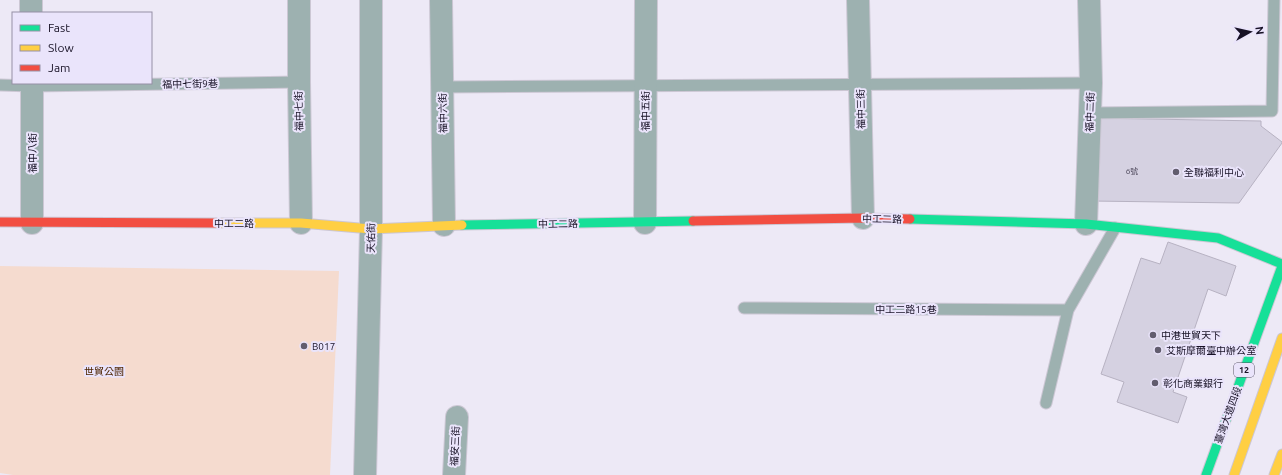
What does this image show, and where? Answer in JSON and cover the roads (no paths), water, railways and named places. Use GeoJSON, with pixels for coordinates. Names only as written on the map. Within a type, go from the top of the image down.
{"type":"FeatureCollection","features":[{"type":"Feature","properties":{"kind":"street"},"geometry":{"type":"LineString","coordinates":[[31,0],[31,12]]}},
{"type":"Feature","properties":{"kind":"street","name":"福中七街"},"geometry":{"type":"LineString","coordinates":[[299,0],[301,223]]}},
{"type":"Feature","properties":{"kind":"street","name":"天佑街"},"geometry":{"type":"LineString","coordinates":[[365,475],[371,229],[371,0]]}},
{"type":"Feature","properties":{"kind":"street","name":"福中六街"},"geometry":{"type":"LineString","coordinates":[[441,0],[444,226]]}},
{"type":"Feature","properties":{"kind":"street","name":"福中五街"},"geometry":{"type":"LineString","coordinates":[[645,223],[646,0]]}},
{"type":"Feature","properties":{"kind":"street","name":"福中三街"},"geometry":{"type":"LineString","coordinates":[[858,0],[863,218]]}},
{"type":"Feature","properties":{"kind":"street","name":"福中二街"},"geometry":{"type":"LineString","coordinates":[[1086,224],[1091,83],[1090,0]]}},
{"type":"Feature","properties":{"kind":"street","name":"福中八街"},"geometry":{"type":"LineString","coordinates":[[32,85],[32,223]]}},
{"type":"Feature","properties":{"kind":"street","name":"中工二路"},"geometry":{"type":"LineString","coordinates":[[0,222],[301,223],[371,229],[444,226],[863,218],[1086,224],[1218,238],[1282,265]]}},
{"type":"Feature","properties":{"kind":"street","name":"臺灣大道四段"},"geometry":{"type":"LineString","coordinates":[[1206,475],[1282,265]]}},
{"type":"Feature","properties":{"kind":"street","name":"12"},"geometry":{"type":"LineString","coordinates":[[1234,475],[1282,338]]}},
{"type":"Feature","properties":{"kind":"street","name":"福安三街"},"geometry":{"type":"LineString","coordinates":[[454,475],[457,417]]}},
{"type":"Feature","properties":{"kind":"street"},"geometry":{"type":"LineString","coordinates":[[1274,475],[1282,454]]}},
{"type":"Feature","properties":{"kind":"lane"},"geometry":{"type":"LineString","coordinates":[[1090,113],[1272,111],[1274,0]]}},
{"type":"Feature","properties":{"kind":"lane","name":"福中七街9巷"},"geometry":{"type":"LineString","coordinates":[[152,84],[299,82]]}},
{"type":"Feature","properties":{"kind":"lane"},"geometry":{"type":"LineString","coordinates":[[442,87],[1091,83]]}},
{"type":"Feature","properties":{"kind":"lane","name":"福中七街9巷"},"geometry":{"type":"LineString","coordinates":[[0,85],[121,84]]}},
{"type":"Feature","properties":{"kind":"lane"},"geometry":{"type":"LineString","coordinates":[[1046,403],[1068,310],[1115,228]]}},
{"type":"Feature","properties":{"kind":"lane","name":"中工二路15巷"},"geometry":{"type":"LineString","coordinates":[[744,308],[1068,310]]}},
{"type":"Feature","properties":{"kind":"place","name":"全聯福利中心"},"geometry":{"type":"Point","coordinates":[1176,172]}},
{"type":"Feature","properties":{"kind":"place","name":"中港世貿天下"},"geometry":{"type":"Point","coordinates":[1153,335]}},
{"type":"Feature","properties":{"kind":"place","name":"B017"},"geometry":{"type":"Point","coordinates":[304,346]}},
{"type":"Feature","properties":{"kind":"place","name":"艾斯摩爾臺中辦公室"},"geometry":{"type":"Point","coordinates":[1158,350]}},
{"type":"Feature","properties":{"kind":"place","name":"彰化商業銀行"},"geometry":{"type":"Point","coordinates":[1155,383]}},
{"type":"Feature","properties":{"kind":"park label","name":"世貿公園"},"geometry":{"type":"Point","coordinates":[104,371]}}]}
